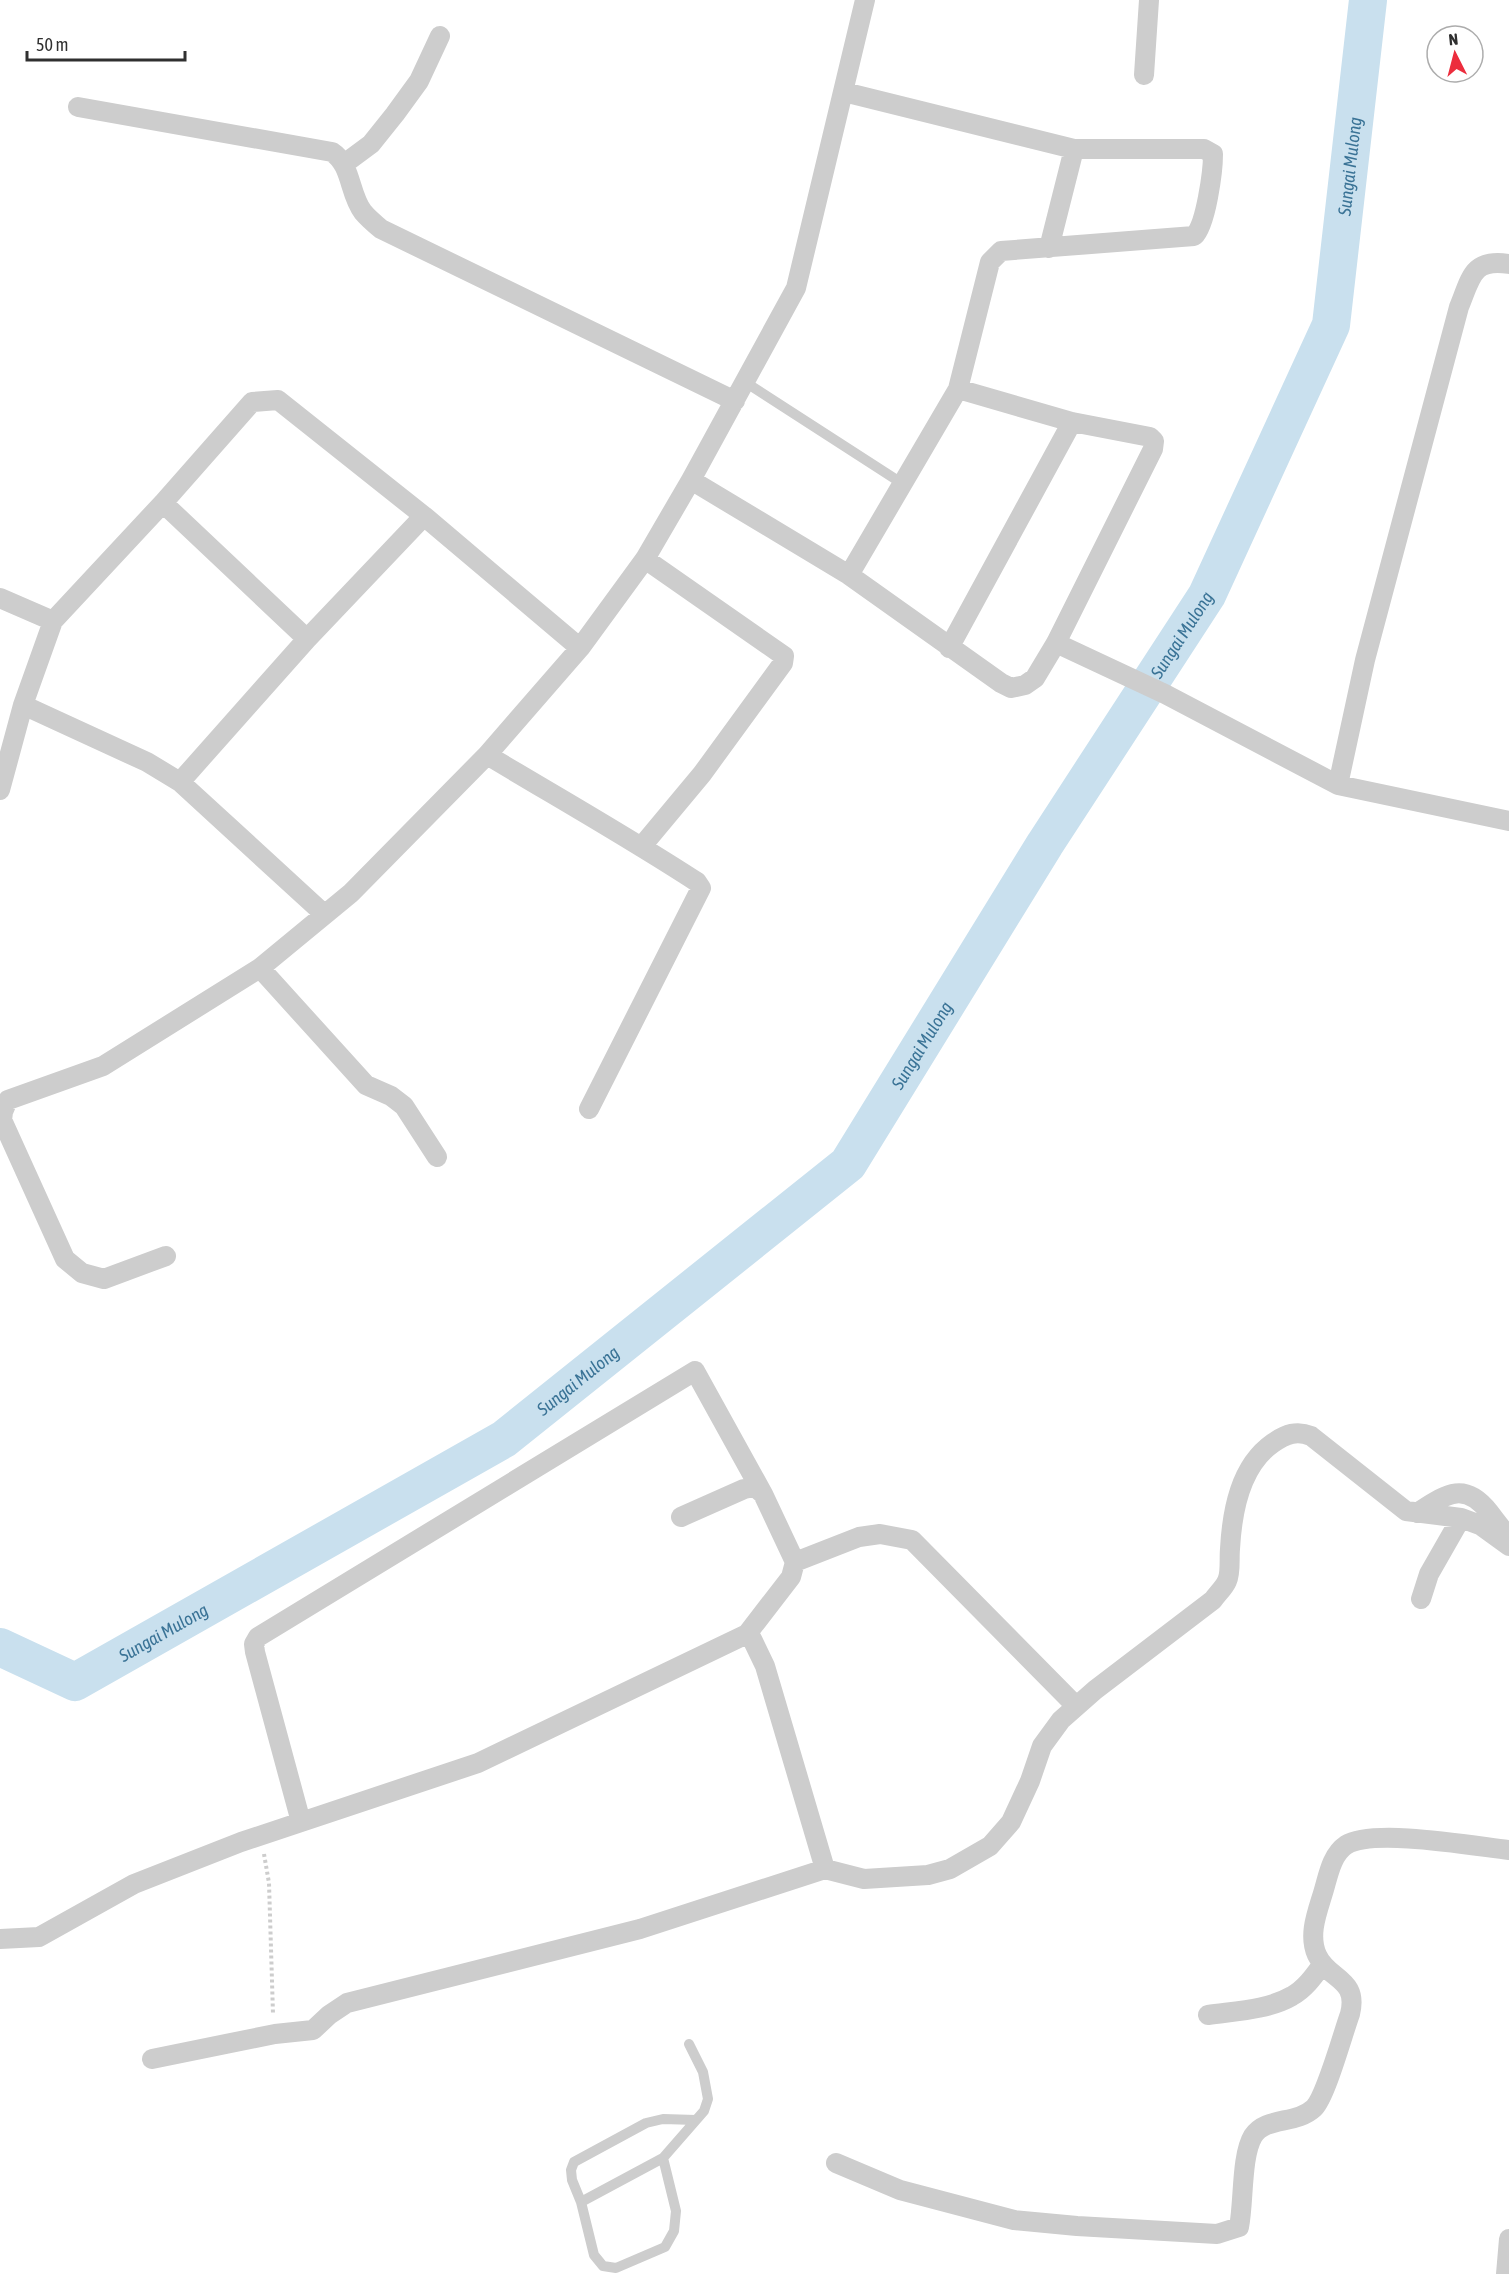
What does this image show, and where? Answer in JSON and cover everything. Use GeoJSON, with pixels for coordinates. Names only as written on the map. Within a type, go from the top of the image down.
{"type":"FeatureCollection","features":[{"type":"Feature","properties":{"kind":"street"},"geometry":{"type":"LineString","coordinates":[[166,1256],[104,1279],[82,1273],[64,1259],[2,1120],[8,1100],[103,1066],[260,968],[351,893],[487,755],[579,648],[645,559],[796,288],[865,0]]}},
{"type":"Feature","properties":{"kind":"street"},"geometry":{"type":"LineString","coordinates":[[1144,75],[1149,0]]}},
{"type":"Feature","properties":{"kind":"street"},"geometry":{"type":"LineString","coordinates":[[344,164],[371,144],[395,114],[419,81],[440,36]]}},
{"type":"Feature","properties":{"kind":"street"},"geometry":{"type":"LineString","coordinates":[[844,92],[1074,149],[1204,149],[1213,154],[1202,219],[1194,237],[1001,251],[990,262],[958,389],[849,575]]}},
{"type":"Feature","properties":{"kind":"street"},"geometry":{"type":"LineString","coordinates":[[78,107],[332,152],[344,164],[353,193],[363,212],[381,229],[735,401]]}},
{"type":"Feature","properties":{"kind":"street"},"geometry":{"type":"LineString","coordinates":[[1049,248],[1074,149]]}},
{"type":"Feature","properties":{"kind":"street"},"geometry":{"type":"LineString","coordinates":[[1338,785],[1365,660],[1459,307],[1473,273],[1482,264],[1494,262],[1509,264]]}},
{"type":"Feature","properties":{"kind":"street"},"geometry":{"type":"LineString","coordinates":[[691,480],[849,575],[949,648],[1011,688],[1025,686],[1035,678],[1056,643],[1153,449],[1154,441],[1150,437],[1072,422],[958,389]]}},
{"type":"Feature","properties":{"kind":"street"},"geometry":{"type":"LineString","coordinates":[[0,790],[23,705],[53,621],[164,503],[252,402],[278,400],[424,516],[579,648]]}},
{"type":"Feature","properties":{"kind":"street"},"geometry":{"type":"LineString","coordinates":[[949,648],[1072,422]]}},
{"type":"Feature","properties":{"kind":"street"},"geometry":{"type":"LineString","coordinates":[[164,503],[307,639]]}},
{"type":"Feature","properties":{"kind":"street"},"geometry":{"type":"LineString","coordinates":[[180,782],[307,639],[424,516]]}},
{"type":"Feature","properties":{"kind":"street"},"geometry":{"type":"LineString","coordinates":[[642,846],[702,774],[783,663],[784,656],[645,559]]}},
{"type":"Feature","properties":{"kind":"street"},"geometry":{"type":"LineString","coordinates":[[0,598],[53,621]]}},
{"type":"Feature","properties":{"kind":"street"},"geometry":{"type":"LineString","coordinates":[[1056,643],[1165,694],[1338,785],[1509,821]]}},
{"type":"Feature","properties":{"kind":"street"},"geometry":{"type":"LineString","coordinates":[[23,705],[147,762],[180,782],[324,914]]}},
{"type":"Feature","properties":{"kind":"street"},"geometry":{"type":"LineString","coordinates":[[487,755],[613,832],[642,846],[697,882],[701,888],[589,1109]]}},
{"type":"Feature","properties":{"kind":"street"},"geometry":{"type":"LineString","coordinates":[[260,968],[366,1085],[391,1096],[404,1106],[437,1157]]}},
{"type":"Feature","properties":{"kind":"street"},"geometry":{"type":"LineString","coordinates":[[0,1939],[39,1937],[134,1884],[260,1836],[478,1763],[747,1634],[791,1577],[795,1562],[763,1494],[695,1371],[258,1637],[254,1644],[255,1652],[301,1822]]}},
{"type":"Feature","properties":{"kind":"street"},"geometry":{"type":"LineString","coordinates":[[152,2059],[275,2034],[313,2030],[347,2003],[639,1929],[825,1869],[864,1879],[928,1875],[950,1869],[990,1846],[1011,1822],[1030,1781],[1042,1746],[1061,1720],[1213,1600],[1228,1580],[1231,1521],[1238,1495],[1260,1453],[1293,1433],[1301,1432],[1311,1436],[1406,1511],[1461,1518],[1480,1525],[1509,1546]]}},
{"type":"Feature","properties":{"kind":"street"},"geometry":{"type":"LineString","coordinates":[[681,1517],[744,1489],[755,1487],[763,1494]]}},
{"type":"Feature","properties":{"kind":"street"},"geometry":{"type":"LineString","coordinates":[[1417,1513],[1446,1496],[1460,1492],[1473,1495],[1482,1503],[1509,1541]]}},
{"type":"Feature","properties":{"kind":"street"},"geometry":{"type":"LineString","coordinates":[[1421,1599],[1429,1574],[1461,1518]]}},
{"type":"Feature","properties":{"kind":"street"},"geometry":{"type":"LineString","coordinates":[[795,1562],[860,1538],[880,1534],[912,1540],[1076,1707]]}},
{"type":"Feature","properties":{"kind":"street"},"geometry":{"type":"LineString","coordinates":[[747,1634],[752,1639],[765,1666],[825,1869]]}},
{"type":"Feature","properties":{"kind":"street"},"geometry":{"type":"LineString","coordinates":[[836,2163],[900,2190],[1014,2220],[1154,2232],[1217,2234],[1239,2227],[1247,2153],[1251,2139],[1258,2130],[1268,2124],[1293,2120],[1314,2108],[1323,2093],[1352,2004],[1350,1991],[1345,1983],[1322,1965],[1313,1941],[1314,1924],[1336,1856],[1345,1846],[1368,1838],[1390,1837],[1509,1850]]}},
{"type":"Feature","properties":{"kind":"street"},"geometry":{"type":"LineString","coordinates":[[1208,2015],[1251,2009],[1293,1996],[1310,1982],[1322,1965]]}},
{"type":"Feature","properties":{"kind":"street"},"geometry":{"type":"LineString","coordinates":[[1506,2274],[1509,2239]]}},
{"type":"Feature","properties":{"kind":"lane"},"geometry":{"type":"LineString","coordinates":[[745,382],[903,484]]}},
{"type":"Feature","properties":{"kind":"lane"},"geometry":{"type":"LineString","coordinates":[[581,2202],[663,2158],[704,2112],[708,2099],[703,2072],[689,2044]]}},
{"type":"Feature","properties":{"kind":"lane"},"geometry":{"type":"LineString","coordinates":[[663,2158],[676,2211],[674,2231],[664,2247],[616,2268],[603,2266],[594,2255],[581,2202],[572,2180],[571,2170],[574,2162],[646,2123],[663,2119],[696,2120]]}},
{"type":"Feature","properties":{"kind":"path"},"geometry":{"type":"LineString","coordinates":[[260,1836],[269,1883],[275,2034]]}},
{"type":"Feature","properties":{"kind":"waterway","name":"Sungai Mulong"},"geometry":{"type":"LineString","coordinates":[[0,1647],[75,1682],[504,1439],[848,1164],[1045,844],[1207,595],[1331,325],[1368,0]]}}]}
